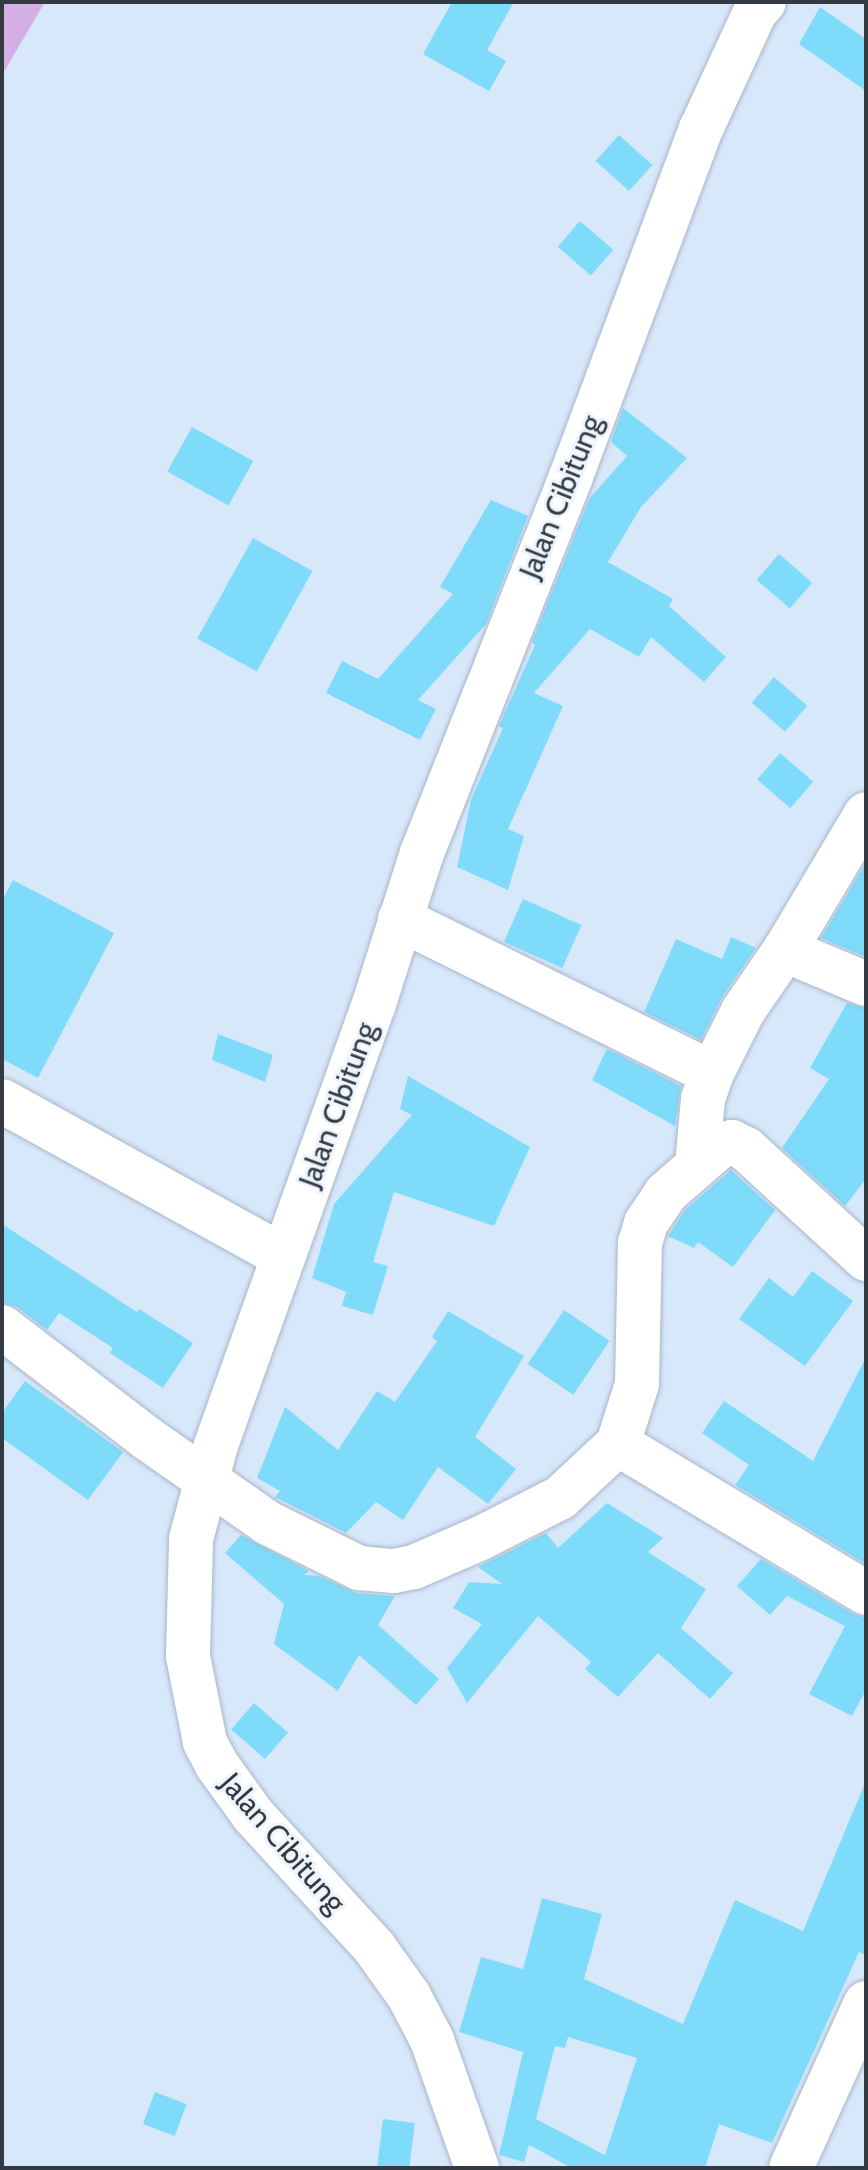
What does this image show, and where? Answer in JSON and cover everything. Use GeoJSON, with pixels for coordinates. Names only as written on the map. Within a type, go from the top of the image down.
{"type":"FeatureCollection","features":[{"type":"Feature","properties":{"kind":"street","name":"Jalan Cibitung"},"geometry":{"type":"LineString","coordinates":[[475,2166],[432,2040],[409,1996],[374,1947],[253,1815],[217,1765],[205,1742],[188,1656],[187,1567],[206,1478],[374,1004],[422,853],[570,479],[701,129],[757,5]]}},
{"type":"Feature","properties":{"kind":"street"},"geometry":{"type":"LineString","coordinates":[[697,1165],[703,1099],[712,1073],[743,1011],[785,950],[866,814]]}},
{"type":"Feature","properties":{"kind":"street"},"geometry":{"type":"LineString","coordinates":[[400,919],[712,1073]]}},
{"type":"Feature","properties":{"kind":"street"},"geometry":{"type":"LineString","coordinates":[[785,950],[866,984]]}},
{"type":"Feature","properties":{"kind":"street"},"geometry":{"type":"LineString","coordinates":[[2,1101],[283,1256]]}},
{"type":"Feature","properties":{"kind":"street"},"geometry":{"type":"LineString","coordinates":[[2,1327],[148,1439],[268,1523],[344,1563],[359,1568],[394,1571],[414,1567],[481,1538],[560,1498],[618,1444],[637,1384],[640,1243],[654,1207],[697,1165],[727,1143],[737,1144],[782,1178],[866,1259]]}},
{"type":"Feature","properties":{"kind":"street"},"geometry":{"type":"LineString","coordinates":[[618,1444],[866,1593]]}},
{"type":"Feature","properties":{"kind":"street"},"geometry":{"type":"LineString","coordinates":[[791,2168],[866,2003]]}},
{"type":"Feature","properties":{"kind":"shaded area"},"geometry":{"type":"Polygon","coordinates":[[[2,2],[45,2],[2,75],[2,2]]]}},
{"type":"Feature","properties":{"kind":"building"},"geometry":{"type":"Polygon","coordinates":[[[452,2],[514,2],[487,50],[506,61],[489,91],[423,54],[452,2]]]}},
{"type":"Feature","properties":{"kind":"building"},"geometry":{"type":"Polygon","coordinates":[[[820,7],[866,39],[866,91],[799,44],[820,7]]]}},
{"type":"Feature","properties":{"kind":"building"},"geometry":{"type":"Polygon","coordinates":[[[619,135],[652,165],[629,191],[596,161],[619,135]]]}},
{"type":"Feature","properties":{"kind":"building"},"geometry":{"type":"Polygon","coordinates":[[[580,221],[613,250],[591,276],[558,247],[580,221]]]}},
{"type":"Feature","properties":{"kind":"building"},"geometry":{"type":"Polygon","coordinates":[[[623,408],[687,458],[641,507],[608,562],[673,599],[669,606],[726,657],[704,682],[651,637],[639,657],[590,629],[534,693],[563,706],[508,829],[524,836],[508,890],[457,867],[471,800],[503,728],[499,726],[535,645],[532,642],[589,499],[627,456],[611,442],[623,408]]]}},
{"type":"Feature","properties":{"kind":"building"},"geometry":{"type":"Polygon","coordinates":[[[192,427],[253,461],[228,506],[167,472],[192,427]]]}},
{"type":"Feature","properties":{"kind":"building"},"geometry":{"type":"Polygon","coordinates":[[[491,500],[528,516],[486,624],[418,700],[436,709],[420,740],[326,693],[342,661],[378,679],[453,594],[440,587],[491,500]]]}},
{"type":"Feature","properties":{"kind":"building"},"geometry":{"type":"Polygon","coordinates":[[[253,538],[312,571],[257,672],[197,639],[253,538]]]}},
{"type":"Feature","properties":{"kind":"building"},"geometry":{"type":"Polygon","coordinates":[[[779,554],[812,583],[790,609],[757,580],[779,554]]]}},
{"type":"Feature","properties":{"kind":"building"},"geometry":{"type":"Polygon","coordinates":[[[774,677],[807,706],[785,732],[752,703],[774,677]]]}},
{"type":"Feature","properties":{"kind":"building"},"geometry":{"type":"Polygon","coordinates":[[[780,753],[813,782],[790,808],[757,779],[780,753]]]}},
{"type":"Feature","properties":{"kind":"building"},"geometry":{"type":"Polygon","coordinates":[[[866,863],[866,957],[821,938],[866,863]]]}},
{"type":"Feature","properties":{"kind":"building"},"geometry":{"type":"Polygon","coordinates":[[[13,880],[114,933],[38,1078],[2,1059],[2,901],[13,880]]]}},
{"type":"Feature","properties":{"kind":"building"},"geometry":{"type":"Polygon","coordinates":[[[523,899],[581,925],[562,968],[504,942],[523,899]]]}},
{"type":"Feature","properties":{"kind":"building"},"geometry":{"type":"Polygon","coordinates":[[[731,937],[756,948],[722,997],[701,1040],[644,1012],[676,939],[722,959],[731,937]]]}},
{"type":"Feature","properties":{"kind":"building"},"geometry":{"type":"Polygon","coordinates":[[[847,1003],[866,1008],[866,1179],[845,1206],[782,1148],[829,1079],[810,1068],[847,1003]]]}},
{"type":"Feature","properties":{"kind":"building"},"geometry":{"type":"Polygon","coordinates":[[[218,1034],[273,1055],[265,1082],[212,1060],[218,1034]]]}},
{"type":"Feature","properties":{"kind":"building"},"geometry":{"type":"Polygon","coordinates":[[[607,1049],[681,1086],[675,1126],[592,1080],[607,1049]]]}},
{"type":"Feature","properties":{"kind":"building"},"geometry":{"type":"Polygon","coordinates":[[[408,1076],[530,1147],[494,1226],[394,1192],[373,1262],[388,1266],[373,1315],[342,1306],[346,1292],[312,1278],[334,1204],[412,1115],[400,1109],[408,1076]]]}},
{"type":"Feature","properties":{"kind":"building"},"geometry":{"type":"Polygon","coordinates":[[[731,1170],[775,1210],[733,1267],[698,1242],[694,1248],[668,1236],[685,1210],[731,1170]]]}},
{"type":"Feature","properties":{"kind":"building"},"geometry":{"type":"Polygon","coordinates":[[[2,1224],[137,1312],[139,1309],[193,1343],[163,1388],[110,1353],[113,1348],[59,1313],[47,1330],[17,1307],[2,1303],[2,1224]]]}},
{"type":"Feature","properties":{"kind":"building"},"geometry":{"type":"Polygon","coordinates":[[[812,1271],[853,1301],[805,1366],[739,1319],[769,1278],[793,1297],[812,1271]]]}},
{"type":"Feature","properties":{"kind":"building"},"geometry":{"type":"Polygon","coordinates":[[[564,1310],[610,1341],[573,1395],[528,1364],[564,1310]]]}},
{"type":"Feature","properties":{"kind":"building"},"geometry":{"type":"Polygon","coordinates":[[[448,1311],[524,1356],[475,1437],[516,1469],[488,1504],[438,1467],[403,1520],[376,1502],[346,1533],[275,1497],[280,1491],[257,1478],[285,1407],[338,1450],[377,1391],[395,1402],[437,1341],[432,1337],[448,1311]]]}},
{"type":"Feature","properties":{"kind":"building"},"geometry":{"type":"Polygon","coordinates":[[[866,1357],[866,1564],[735,1485],[749,1465],[702,1433],[724,1401],[813,1461],[866,1357]]]}},
{"type":"Feature","properties":{"kind":"building"},"geometry":{"type":"Polygon","coordinates":[[[25,1381],[123,1452],[88,1500],[2,1438],[2,1413],[25,1381]]]}},
{"type":"Feature","properties":{"kind":"building"},"geometry":{"type":"Polygon","coordinates":[[[607,1503],[663,1538],[648,1552],[706,1589],[681,1628],[733,1673],[710,1699],[658,1653],[618,1697],[585,1669],[591,1662],[538,1616],[467,1703],[447,1668],[482,1624],[453,1608],[469,1582],[502,1584],[478,1567],[546,1533],[558,1548],[607,1503]]]}},
{"type":"Feature","properties":{"kind":"building"},"geometry":{"type":"Polygon","coordinates":[[[241,1535],[309,1571],[304,1575],[319,1576],[356,1593],[395,1596],[378,1625],[439,1679],[416,1705],[359,1655],[338,1691],[274,1644],[284,1604],[225,1553],[241,1535]]]}},
{"type":"Feature","properties":{"kind":"building"},"geometry":{"type":"Polygon","coordinates":[[[761,1559],[853,1614],[866,1618],[866,1690],[852,1716],[809,1694],[845,1626],[787,1596],[770,1615],[737,1586],[761,1559]]]}},
{"type":"Feature","properties":{"kind":"building"},"geometry":{"type":"Polygon","coordinates":[[[254,1703],[288,1733],[265,1759],[231,1729],[254,1703]]]}},
{"type":"Feature","properties":{"kind":"building"},"geometry":{"type":"Polygon","coordinates":[[[866,1781],[866,1955],[859,1952],[772,2143],[719,2124],[705,2168],[572,2168],[529,2145],[524,2162],[499,2155],[523,2052],[459,2032],[481,1957],[523,1969],[542,1898],[602,1914],[584,1979],[683,2024],[735,1900],[803,1931],[866,1781]],[[568,2037],[565,2048],[555,2046],[536,2119],[605,2155],[637,2058],[568,2037]]]}},
{"type":"Feature","properties":{"kind":"building"},"geometry":{"type":"Polygon","coordinates":[[[155,2092],[187,2104],[175,2136],[143,2124],[155,2092]]]}},
{"type":"Feature","properties":{"kind":"building"},"geometry":{"type":"Polygon","coordinates":[[[383,2119],[415,2123],[409,2168],[377,2168],[383,2119]]]}}]}
